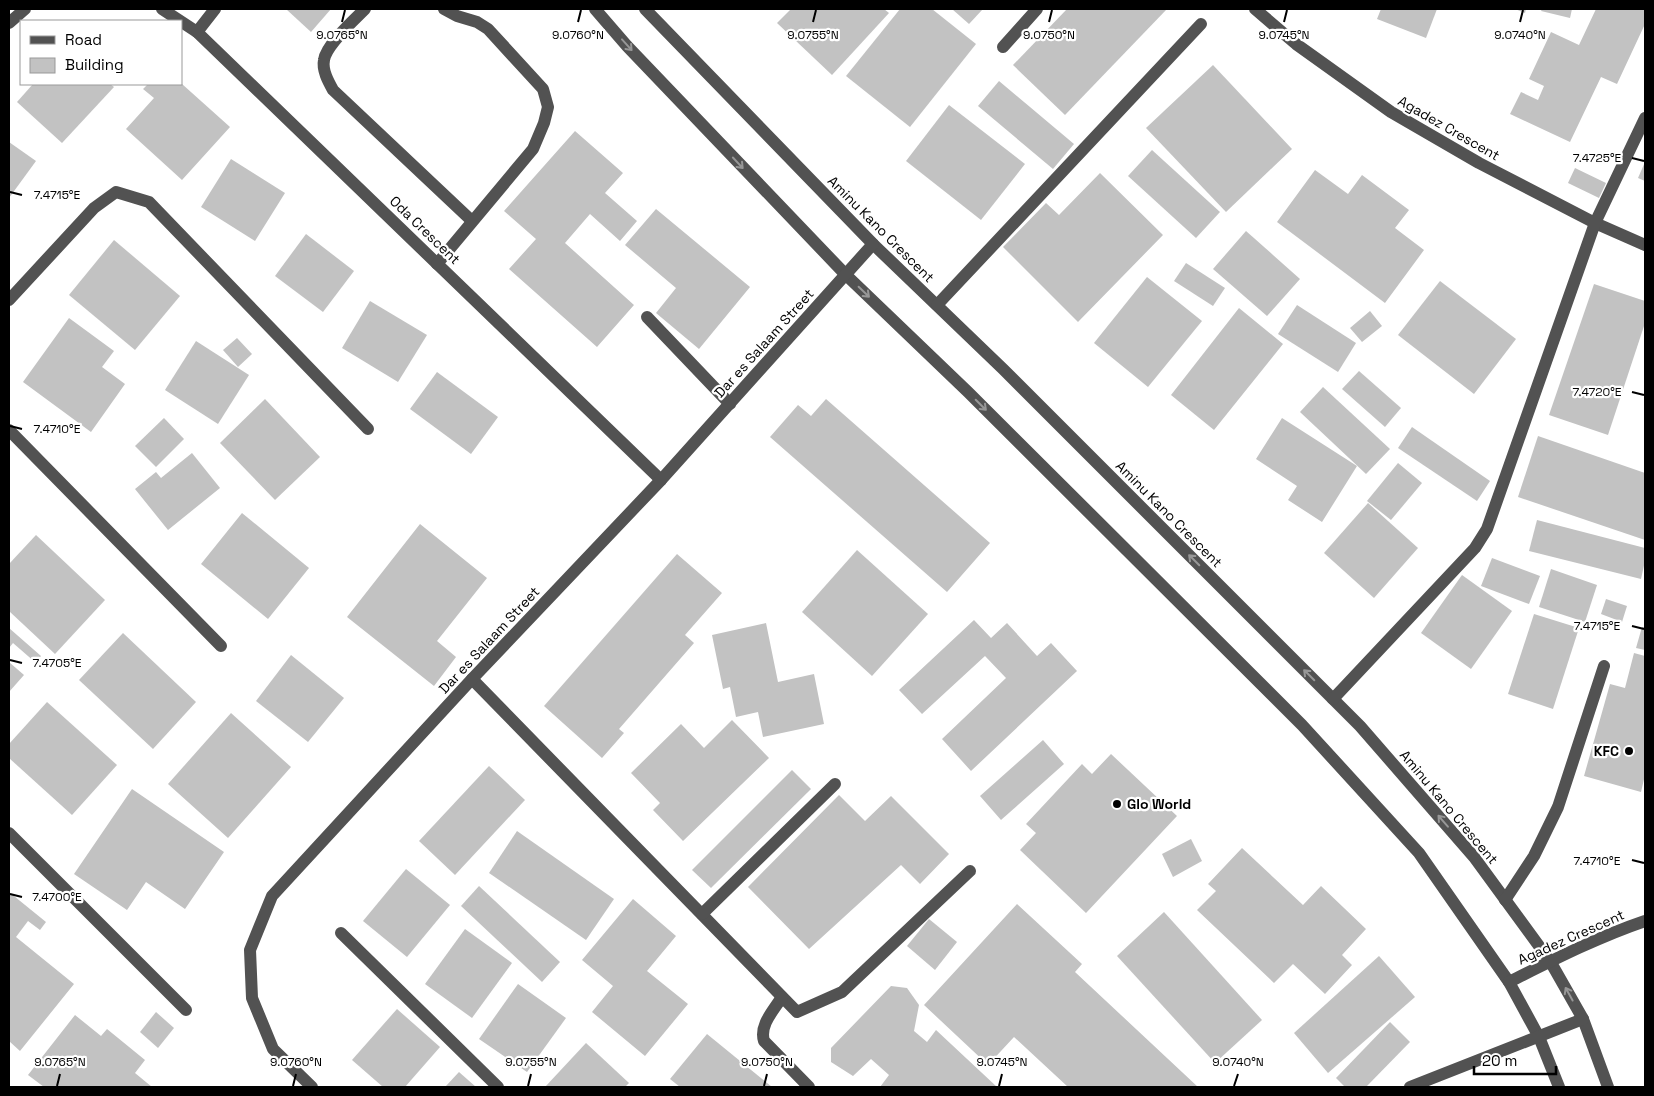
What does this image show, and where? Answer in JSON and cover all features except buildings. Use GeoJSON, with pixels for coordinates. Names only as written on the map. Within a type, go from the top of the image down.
{"type":"FeatureCollection","features":[{"type":"Feature","properties":{"kind":"street"},"geometry":{"type":"LineString","coordinates":[[9,23],[25,9]]}},
{"type":"Feature","properties":{"kind":"street","name":"Oda Crescent"},"geometry":{"type":"LineString","coordinates":[[162,9],[179,20]]}},
{"type":"Feature","properties":{"kind":"street"},"geometry":{"type":"LineString","coordinates":[[197,32],[215,9]]}},
{"type":"Feature","properties":{"kind":"street"},"geometry":{"type":"LineString","coordinates":[[365,9],[333,42],[324,60],[326,75],[332,90],[472,221]]}},
{"type":"Feature","properties":{"kind":"street"},"geometry":{"type":"LineString","coordinates":[[438,264],[533,150],[548,107],[543,89],[488,28],[444,9]]}},
{"type":"Feature","properties":{"kind":"street"},"geometry":{"type":"LineString","coordinates":[[595,9],[660,81],[846,274],[968,392],[1302,725],[1418,853],[1509,982],[1538,1037],[1560,1087]]}},
{"type":"Feature","properties":{"kind":"street","name":"Aminu Kano Crescent"},"geometry":{"type":"LineString","coordinates":[[645,9],[873,244],[1003,369],[1360,726],[1474,857],[1550,961],[1583,1019],[1608,1087]]}},
{"type":"Feature","properties":{"kind":"street"},"geometry":{"type":"LineString","coordinates":[[1003,47],[1037,9]]}},
{"type":"Feature","properties":{"kind":"street","name":"Agadez Crescent"},"geometry":{"type":"LineString","coordinates":[[1255,9],[1296,44],[1391,112],[1479,164],[1595,223],[1645,245]]}},
{"type":"Feature","properties":{"kind":"street","name":"Oda Crescent"},"geometry":{"type":"LineString","coordinates":[[182,22],[197,32],[661,480]]}},
{"type":"Feature","properties":{"kind":"street"},"geometry":{"type":"LineString","coordinates":[[936,305],[1201,24]]}},
{"type":"Feature","properties":{"kind":"street"},"geometry":{"type":"LineString","coordinates":[[1333,699],[1475,548],[1487,529],[1595,223],[1645,118]]}},
{"type":"Feature","properties":{"kind":"street"},"geometry":{"type":"LineString","coordinates":[[9,300],[94,208],[116,192],[149,202],[368,429]]}},
{"type":"Feature","properties":{"kind":"street","name":"Dar es Salaam Street"},"geometry":{"type":"LineString","coordinates":[[312,1087],[273,1049],[252,998],[250,950],[272,896],[472,679],[661,480],[873,244]]}},
{"type":"Feature","properties":{"kind":"street"},"geometry":{"type":"LineString","coordinates":[[647,317],[730,404]]}},
{"type":"Feature","properties":{"kind":"street"},"geometry":{"type":"LineString","coordinates":[[9,430],[221,646]]}},
{"type":"Feature","properties":{"kind":"street"},"geometry":{"type":"LineString","coordinates":[[1505,900],[1534,856],[1558,806],[1604,666]]}},
{"type":"Feature","properties":{"kind":"street"},"geometry":{"type":"LineString","coordinates":[[472,679],[797,1012],[842,992],[970,870]]}},
{"type":"Feature","properties":{"kind":"street"},"geometry":{"type":"LineString","coordinates":[[702,914],[835,784]]}},
{"type":"Feature","properties":{"kind":"street"},"geometry":{"type":"LineString","coordinates":[[9,833],[186,1010]]}},
{"type":"Feature","properties":{"kind":"street","name":"Agadez Crescent"},"geometry":{"type":"LineString","coordinates":[[1509,982],[1550,961],[1645,921]]}},
{"type":"Feature","properties":{"kind":"street"},"geometry":{"type":"LineString","coordinates":[[341,933],[498,1087]]}},
{"type":"Feature","properties":{"kind":"street"},"geometry":{"type":"LineString","coordinates":[[782,997],[764,1026],[762,1034],[764,1041],[809,1087]]}},
{"type":"Feature","properties":{"kind":"street"},"geometry":{"type":"LineString","coordinates":[[1410,1087],[1583,1019]]}},
{"type":"Feature","properties":{"kind":"place","name":"KFC"},"geometry":{"type":"Point","coordinates":[1629,751]}},
{"type":"Feature","properties":{"kind":"place","name":"Glo World"},"geometry":{"type":"Point","coordinates":[1117,804]}}]}
